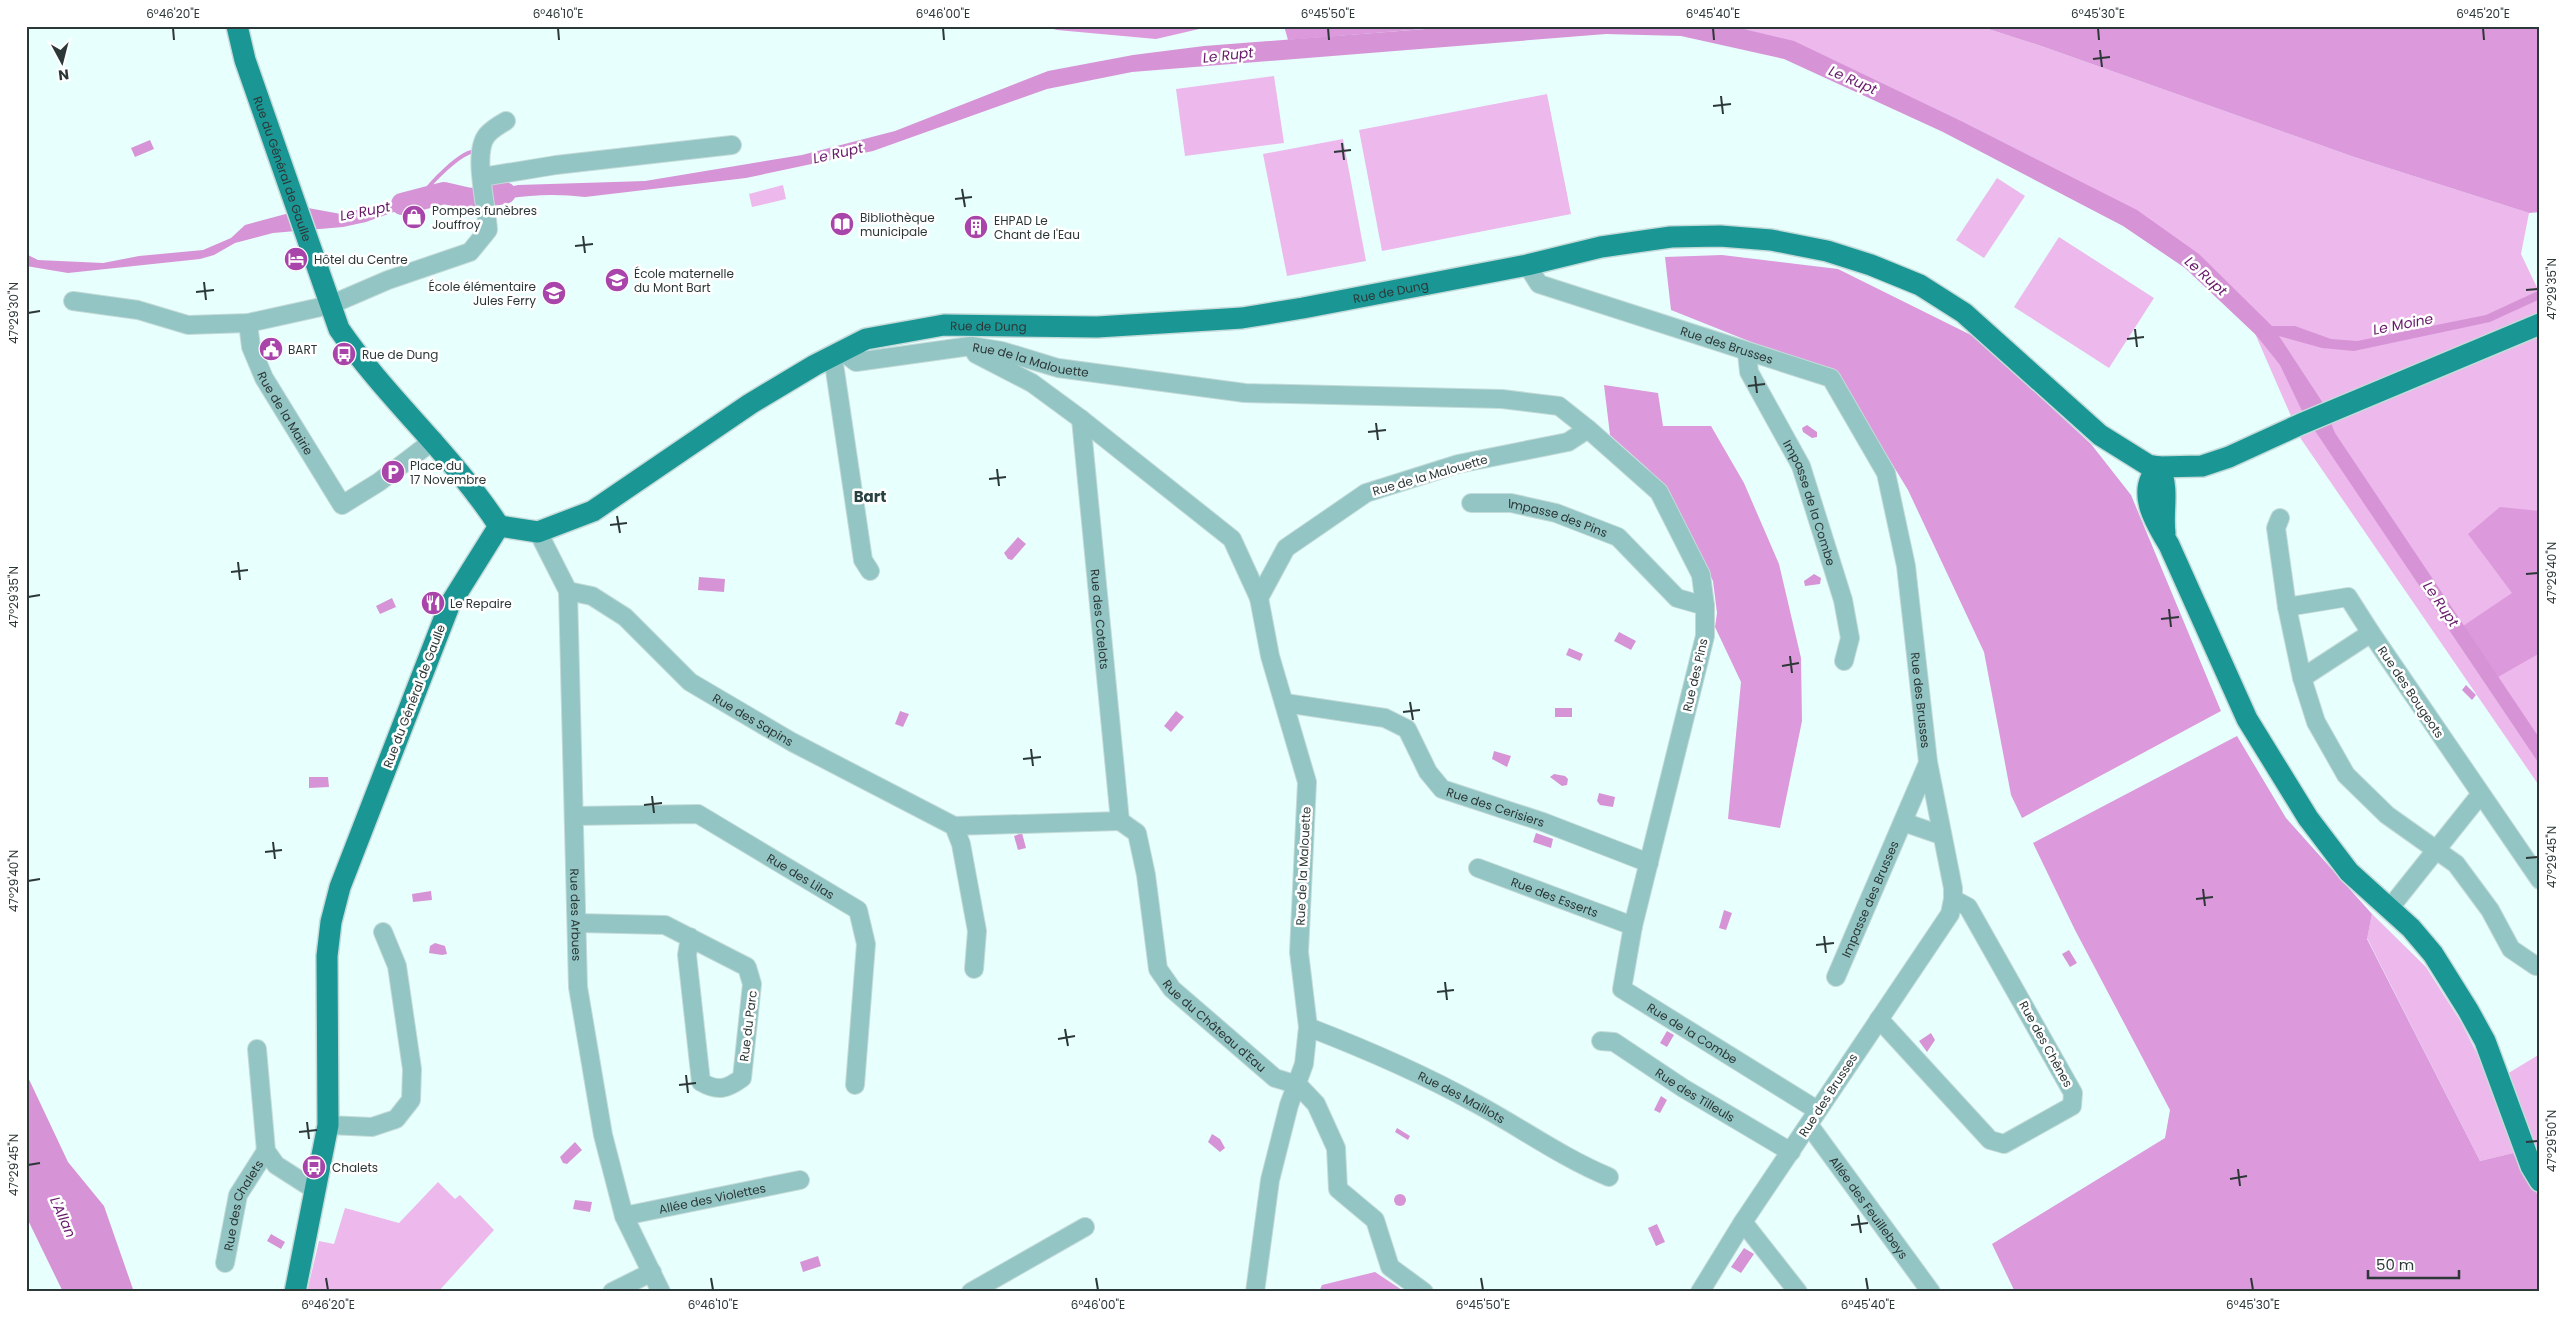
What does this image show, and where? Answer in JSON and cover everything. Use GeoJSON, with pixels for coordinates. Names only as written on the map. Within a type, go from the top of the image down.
{"type":"FeatureCollection","features":[{"type":"Feature","properties":{"kind":"main road","name":"Rue du Général de Gaulle"},"geometry":{"type":"LineString","coordinates":[[236,26],[245,60],[339,328],[363,364],[434,440],[477,494],[499,526],[449,606],[340,887],[331,922],[327,956],[328,1125],[295,1292]]}},
{"type":"Feature","properties":{"kind":"main road","name":"Rue de Dung"},"geometry":{"type":"LineString","coordinates":[[499,526],[538,532],[593,512],[750,404],[815,365],[866,339],[944,325],[1097,328],[1242,318],[1527,265],[1610,246],[1671,237],[1720,236],[1780,242],[1827,251],[1871,264],[1920,285],[1964,313],[2100,435],[2148,465],[2159,468]]}},
{"type":"Feature","properties":{"kind":"main road"},"geometry":{"type":"LineString","coordinates":[[2540,324],[2301,424],[2229,457],[2211,463],[2175,468],[2159,468],[2164,479],[2166,493],[2163,519],[2169,545],[2247,719],[2308,818],[2333,854],[2411,928],[2433,954],[2485,1041],[2531,1166],[2540,1181]]}},
{"type":"Feature","properties":{"kind":"street"},"geometry":{"type":"LineString","coordinates":[[73,301],[138,310],[188,325],[248,323],[330,305],[388,280],[470,252],[488,230],[480,159],[482,146],[486,136],[506,121]]}},
{"type":"Feature","properties":{"kind":"street"},"geometry":{"type":"LineString","coordinates":[[483,182],[556,165],[732,145]]}},
{"type":"Feature","properties":{"kind":"street","name":"Rue des Brusses"},"geometry":{"type":"LineString","coordinates":[[1527,265],[1539,284],[1747,353],[1832,378],[1886,472],[1906,566],[1928,762],[1953,900],[1950,914],[1743,1222],[1700,1292]]}},
{"type":"Feature","properties":{"kind":"street","name":"Rue de la Mairie"},"geometry":{"type":"LineString","coordinates":[[248,323],[251,348],[264,378],[342,505],[379,482],[434,440]]}},
{"type":"Feature","properties":{"kind":"street"},"geometry":{"type":"LineString","coordinates":[[972,346],[976,354],[1032,383],[1081,419],[1232,539],[1259,598]]}},
{"type":"Feature","properties":{"kind":"street","name":"Rue de la Malouette"},"geometry":{"type":"LineString","coordinates":[[838,354],[856,362],[972,346],[1002,351],[1058,368],[1245,393],[1502,399],[1559,406],[1588,429],[1568,442],[1458,464],[1366,493],[1286,548],[1259,598],[1270,656],[1307,782],[1299,952],[1308,1026],[1304,1064],[1298,1085],[1289,1105],[1270,1180],[1255,1292]]}},
{"type":"Feature","properties":{"kind":"street","name":"Impasse de la Combe"},"geometry":{"type":"LineString","coordinates":[[1747,353],[1749,372],[1801,466],[1843,600],[1850,638],[1844,661]]}},
{"type":"Feature","properties":{"kind":"street"},"geometry":{"type":"LineString","coordinates":[[838,354],[863,560],[870,571]]}},
{"type":"Feature","properties":{"kind":"street","name":"Rue des Cotelots"},"geometry":{"type":"LineString","coordinates":[[1081,419],[1120,821]]}},
{"type":"Feature","properties":{"kind":"street","name":"Rue des Pins"},"geometry":{"type":"LineString","coordinates":[[1588,429],[1659,492],[1700,575],[1705,606],[1705,636],[1633,926]]}},
{"type":"Feature","properties":{"kind":"street","name":"Impasse des Pins"},"geometry":{"type":"LineString","coordinates":[[1471,503],[1511,503],[1556,513],[1618,536],[1677,598],[1705,606]]}},
{"type":"Feature","properties":{"kind":"street"},"geometry":{"type":"LineString","coordinates":[[2280,518],[2276,528],[2287,607],[2302,678],[2316,722],[2346,775],[2387,815],[2456,864],[2490,910],[2512,949],[2536,966],[2540,966]]}},
{"type":"Feature","properties":{"kind":"street","name":"Rue des Arbues"},"geometry":{"type":"LineString","coordinates":[[538,532],[568,592],[578,987],[603,1135],[624,1216],[660,1292]]}},
{"type":"Feature","properties":{"kind":"street","name":"Rue des Sapins"},"geometry":{"type":"LineString","coordinates":[[568,592],[592,596],[625,616],[690,682],[792,742],[954,826],[1120,821]]}},
{"type":"Feature","properties":{"kind":"street"},"geometry":{"type":"LineString","coordinates":[[2287,607],[2348,597],[2372,633]]}},
{"type":"Feature","properties":{"kind":"street","name":"Rue des Bougeots"},"geometry":{"type":"LineString","coordinates":[[2302,678],[2372,633],[2480,795],[2540,880]]}},
{"type":"Feature","properties":{"kind":"street","name":"Rue des Cerisiers"},"geometry":{"type":"LineString","coordinates":[[1285,703],[1385,718],[1407,729],[1428,772],[1442,789],[1543,822],[1649,863]]}},
{"type":"Feature","properties":{"kind":"street","name":"Impasse des Brusses"},"geometry":{"type":"LineString","coordinates":[[1836,977],[1928,762]]}},
{"type":"Feature","properties":{"kind":"street"},"geometry":{"type":"LineString","coordinates":[[2389,909],[2480,795]]}},
{"type":"Feature","properties":{"kind":"street","name":"Rue des Lilas"},"geometry":{"type":"LineString","coordinates":[[574,816],[698,814],[858,910],[866,944],[855,1085]]}},
{"type":"Feature","properties":{"kind":"street","name":"Rue du Château d'Eau"},"geometry":{"type":"LineString","coordinates":[[1120,821],[1137,833],[1146,875],[1158,969],[1172,989],[1275,1078],[1298,1085],[1316,1104],[1336,1148],[1338,1189],[1375,1220],[1390,1267],[1424,1292]]}},
{"type":"Feature","properties":{"kind":"street"},"geometry":{"type":"LineString","coordinates":[[1903,822],[1941,835]]}},
{"type":"Feature","properties":{"kind":"street"},"geometry":{"type":"LineString","coordinates":[[954,826],[961,844],[978,931],[974,969]]}},
{"type":"Feature","properties":{"kind":"street","name":"Rue des Esserts"},"geometry":{"type":"LineString","coordinates":[[1478,868],[1633,926]]}},
{"type":"Feature","properties":{"kind":"street","name":"Rue des Chênes"},"geometry":{"type":"LineString","coordinates":[[1879,1019],[1990,1140],[2004,1144],[2072,1106],[2073,1092],[1968,907],[1953,900]]}},
{"type":"Feature","properties":{"kind":"street","name":"Rue du Parc"},"geometry":{"type":"LineString","coordinates":[[577,924],[665,925],[690,937],[748,967],[752,984],[742,1078],[730,1087],[714,1090],[701,1082],[687,955],[690,937]]}},
{"type":"Feature","properties":{"kind":"street","name":"Rue de la Combe"},"geometry":{"type":"LineString","coordinates":[[1633,926],[1622,989],[1813,1117]]}},
{"type":"Feature","properties":{"kind":"street"},"geometry":{"type":"LineString","coordinates":[[328,1125],[372,1127],[396,1119],[411,1100],[412,1069],[396,966],[383,932]]}},
{"type":"Feature","properties":{"kind":"street","name":"Rue des Maillots"},"geometry":{"type":"LineString","coordinates":[[1308,1026],[1368,1050],[1466,1098],[1582,1166],[1609,1177]]}},
{"type":"Feature","properties":{"kind":"street","name":"Rue des Tilleuls"},"geometry":{"type":"LineString","coordinates":[[1601,1041],[1614,1042],[1683,1088],[1790,1152]]}},
{"type":"Feature","properties":{"kind":"street"},"geometry":{"type":"LineString","coordinates":[[258,1049],[266,1151],[276,1165],[316,1190]]}},
{"type":"Feature","properties":{"kind":"street","name":"Allée des Feuillebeys"},"geometry":{"type":"LineString","coordinates":[[1813,1117],[1930,1292]]}},
{"type":"Feature","properties":{"kind":"street","name":"Rue des Chalets"},"geometry":{"type":"LineString","coordinates":[[225,1263],[238,1195],[266,1151]]}},
{"type":"Feature","properties":{"kind":"street","name":"Allée des Violettes"},"geometry":{"type":"LineString","coordinates":[[624,1216],[800,1180]]}},
{"type":"Feature","properties":{"kind":"street"},"geometry":{"type":"LineString","coordinates":[[1743,1222],[1798,1292]]}},
{"type":"Feature","properties":{"kind":"street"},"geometry":{"type":"LineString","coordinates":[[971,1292],[1085,1227]]}},
{"type":"Feature","properties":{"kind":"street"},"geometry":{"type":"LineString","coordinates":[[612,1292],[652,1272]]}},
{"type":"Feature","properties":{"kind":"shaded area"},"geometry":{"type":"Polygon","coordinates":[[[1043,26],[1212,26],[1156,39],[1057,30],[1043,26]]]}},
{"type":"Feature","properties":{"kind":"shaded area"},"geometry":{"type":"Polygon","coordinates":[[[1284,26],[1461,26],[1288,40],[1284,26]]]}},
{"type":"Feature","properties":{"kind":"shaded area"},"geometry":{"type":"Polygon","coordinates":[[[1706,26],[1979,26],[2044,47],[2354,157],[2529,213],[2521,254],[2540,294],[2540,787],[2301,439],[2250,322],[2132,217],[1808,55],[1706,26]]]}},
{"type":"Feature","properties":{"kind":"shaded area"},"geometry":{"type":"Polygon","coordinates":[[[1979,26],[2540,26],[2540,212],[2529,213],[2354,157],[2044,47],[1979,26]]]}},
{"type":"Feature","properties":{"kind":"shaded area"},"geometry":{"type":"Polygon","coordinates":[[[1274,76],[1284,143],[1185,156],[1176,89],[1274,76]]]}},
{"type":"Feature","properties":{"kind":"shaded area"},"geometry":{"type":"Polygon","coordinates":[[[1547,94],[1571,214],[1382,251],[1359,130],[1547,94]]]}},
{"type":"Feature","properties":{"kind":"shaded area"},"geometry":{"type":"Polygon","coordinates":[[[1343,139],[1366,261],[1287,276],[1263,154],[1343,139]]]}},
{"type":"Feature","properties":{"kind":"shaded area"},"geometry":{"type":"Polygon","coordinates":[[[1997,178],[2025,196],[1984,258],[1956,240],[1997,178]]]}},
{"type":"Feature","properties":{"kind":"shaded area"},"geometry":{"type":"Polygon","coordinates":[[[783,185],[786,199],[752,207],[749,194],[783,185]]]}},
{"type":"Feature","properties":{"kind":"shaded area"},"geometry":{"type":"Polygon","coordinates":[[[2059,237],[2154,298],[2109,368],[2014,307],[2059,237]]]}},
{"type":"Feature","properties":{"kind":"shaded area"},"geometry":{"type":"Polygon","coordinates":[[[1722,255],[1838,269],[1975,337],[2091,444],[2131,495],[2221,711],[2022,818],[2011,795],[1984,652],[1908,490],[1839,377],[1671,310],[1665,257],[1722,255]]]}},
{"type":"Feature","properties":{"kind":"shaded area"},"geometry":{"type":"Polygon","coordinates":[[[1604,385],[1658,393],[1663,426],[1711,426],[1744,483],[1779,564],[1801,658],[1802,721],[1780,828],[1728,819],[1741,682],[1715,627],[1717,613],[1713,581],[1679,512],[1647,468],[1610,435],[1604,385]]]}},
{"type":"Feature","properties":{"kind":"shaded area"},"geometry":{"type":"Polygon","coordinates":[[[2500,507],[2540,511],[2540,653],[2498,677],[2463,626],[2512,593],[2468,534],[2500,507]]]}},
{"type":"Feature","properties":{"kind":"shaded area"},"geometry":{"type":"Polygon","coordinates":[[[2237,736],[2286,818],[2372,914],[2367,939],[2480,1161],[2513,1153],[2540,1199],[2540,1292],[2015,1292],[1992,1244],[2165,1138],[2170,1110],[2075,930],[2033,843],[2237,736]]]}},
{"type":"Feature","properties":{"kind":"shaded area"},"geometry":{"type":"Polygon","coordinates":[[[2372,914],[2426,967],[2461,1022],[2492,1083],[2540,1054],[2540,1199],[2513,1153],[2480,1161],[2367,938],[2372,914]]]}},
{"type":"Feature","properties":{"kind":"shaded area"},"geometry":{"type":"Polygon","coordinates":[[[438,1182],[455,1199],[460,1195],[494,1230],[438,1292],[307,1292],[319,1241],[334,1244],[345,1208],[399,1223],[438,1182]]]}},
{"type":"Feature","properties":{"kind":"shaded area"},"geometry":{"type":"Polygon","coordinates":[[[1375,1272],[1405,1292],[1319,1292],[1322,1285],[1375,1272]]]}},
{"type":"Feature","properties":{"kind":"water"},"geometry":{"type":"Polygon","coordinates":[[[1464,26],[1731,26],[1794,41],[1961,121],[2137,210],[2199,254],[2272,326],[2295,326],[2331,339],[2357,341],[2486,315],[2540,290],[2540,299],[2490,322],[2354,351],[2322,348],[2279,336],[2323,403],[2335,433],[2540,739],[2540,765],[2303,413],[2280,365],[2256,335],[2185,268],[2123,226],[1943,132],[1784,59],[1681,36],[1606,34],[1132,72],[1047,89],[873,151],[746,178],[585,197],[537,195],[489,202],[491,191],[518,185],[645,181],[802,155],[895,131],[1048,71],[1133,55],[1204,46],[1464,26]]]}},
{"type":"Feature","properties":{"kind":"water"},"geometry":{"type":"Polygon","coordinates":[[[150,140],[154,149],[135,157],[131,148],[150,140]]]}},
{"type":"Feature","properties":{"kind":"water"},"geometry":{"type":"Polygon","coordinates":[[[430,190],[434,202],[413,205],[366,222],[343,227],[273,233],[235,243],[214,255],[200,259],[68,273],[26,266],[26,254],[38,260],[103,263],[139,256],[203,250],[231,238],[245,225],[308,208],[341,214],[430,190]]]}},
{"type":"Feature","properties":{"kind":"water"},"geometry":{"type":"Polygon","coordinates":[[[1807,425],[1817,432],[1817,437],[1812,438],[1803,432],[1802,428],[1807,425]]]}},
{"type":"Feature","properties":{"kind":"water"},"geometry":{"type":"Polygon","coordinates":[[[1018,537],[1026,544],[1012,560],[1008,559],[1004,553],[1018,537]]]}},
{"type":"Feature","properties":{"kind":"water"},"geometry":{"type":"Polygon","coordinates":[[[1814,574],[1821,578],[1820,584],[1805,586],[1804,581],[1814,574]]]}},
{"type":"Feature","properties":{"kind":"water"},"geometry":{"type":"Polygon","coordinates":[[[699,577],[725,579],[724,592],[698,590],[699,577]]]}},
{"type":"Feature","properties":{"kind":"water"},"geometry":{"type":"Polygon","coordinates":[[[392,598],[396,607],[380,614],[376,606],[392,598]]]}},
{"type":"Feature","properties":{"kind":"water"},"geometry":{"type":"Polygon","coordinates":[[[1619,632],[1636,641],[1631,650],[1614,641],[1619,632]]]}},
{"type":"Feature","properties":{"kind":"water"},"geometry":{"type":"Polygon","coordinates":[[[1569,648],[1583,654],[1580,661],[1566,655],[1569,648]]]}},
{"type":"Feature","properties":{"kind":"water"},"geometry":{"type":"Polygon","coordinates":[[[2466,685],[2476,695],[2472,700],[2462,690],[2466,685]]]}},
{"type":"Feature","properties":{"kind":"water"},"geometry":{"type":"Polygon","coordinates":[[[1555,708],[1572,708],[1572,717],[1555,717],[1555,708]]]}},
{"type":"Feature","properties":{"kind":"water"},"geometry":{"type":"Polygon","coordinates":[[[900,711],[909,714],[903,727],[895,724],[900,711]]]}},
{"type":"Feature","properties":{"kind":"water"},"geometry":{"type":"Polygon","coordinates":[[[1176,711],[1184,717],[1171,732],[1164,726],[1176,711]]]}},
{"type":"Feature","properties":{"kind":"water"},"geometry":{"type":"Polygon","coordinates":[[[1494,751],[1511,756],[1507,767],[1492,759],[1494,751]]]}},
{"type":"Feature","properties":{"kind":"water"},"geometry":{"type":"Polygon","coordinates":[[[1554,774],[1565,776],[1568,779],[1567,785],[1562,786],[1550,777],[1554,774]]]}},
{"type":"Feature","properties":{"kind":"water"},"geometry":{"type":"Polygon","coordinates":[[[309,777],[328,777],[329,787],[309,788],[309,777]]]}},
{"type":"Feature","properties":{"kind":"water"},"geometry":{"type":"Polygon","coordinates":[[[1599,793],[1615,797],[1613,807],[1600,805],[1597,801],[1599,793]]]}},
{"type":"Feature","properties":{"kind":"water"},"geometry":{"type":"Polygon","coordinates":[[[1022,833],[1026,848],[1018,850],[1014,836],[1022,833]]]}},
{"type":"Feature","properties":{"kind":"water"},"geometry":{"type":"Polygon","coordinates":[[[1536,833],[1553,839],[1551,848],[1533,842],[1536,833]]]}},
{"type":"Feature","properties":{"kind":"water"},"geometry":{"type":"Polygon","coordinates":[[[431,891],[432,900],[413,902],[412,894],[431,891]]]}},
{"type":"Feature","properties":{"kind":"water"},"geometry":{"type":"Polygon","coordinates":[[[1724,910],[1732,913],[1726,930],[1719,928],[1724,910]]]}},
{"type":"Feature","properties":{"kind":"water"},"geometry":{"type":"Polygon","coordinates":[[[435,943],[445,946],[447,954],[429,953],[430,946],[435,943]]]}},
{"type":"Feature","properties":{"kind":"water"},"geometry":{"type":"Polygon","coordinates":[[[2069,950],[2077,963],[2070,967],[2062,954],[2069,950]]]}},
{"type":"Feature","properties":{"kind":"water"},"geometry":{"type":"Polygon","coordinates":[[[1667,1031],[1674,1035],[1667,1047],[1660,1043],[1667,1031]]]}},
{"type":"Feature","properties":{"kind":"water"},"geometry":{"type":"Polygon","coordinates":[[[1931,1033],[1935,1040],[1927,1052],[1919,1041],[1931,1033]]]}},
{"type":"Feature","properties":{"kind":"water","name":"L'Allan"},"geometry":{"type":"Polygon","coordinates":[[[26,1073],[68,1162],[104,1206],[134,1292],[63,1292],[26,1216],[26,1073]]]}},
{"type":"Feature","properties":{"kind":"water"},"geometry":{"type":"Polygon","coordinates":[[[1661,1096],[1667,1100],[1660,1113],[1654,1110],[1661,1096]]]}},
{"type":"Feature","properties":{"kind":"water"},"geometry":{"type":"Polygon","coordinates":[[[1397,1128],[1410,1136],[1408,1140],[1395,1132],[1397,1128]]]}},
{"type":"Feature","properties":{"kind":"water"},"geometry":{"type":"Polygon","coordinates":[[[1212,1134],[1220,1139],[1225,1148],[1220,1152],[1208,1142],[1212,1134]]]}},
{"type":"Feature","properties":{"kind":"water"},"geometry":{"type":"Polygon","coordinates":[[[575,1142],[582,1150],[567,1164],[563,1163],[560,1157],[575,1142]]]}},
{"type":"Feature","properties":{"kind":"water"},"geometry":{"type":"Polygon","coordinates":[[[1398,1194],[1402,1194],[1406,1200],[1402,1206],[1398,1206],[1394,1202],[1394,1198],[1398,1194]]]}},
{"type":"Feature","properties":{"kind":"water"},"geometry":{"type":"Polygon","coordinates":[[[575,1200],[592,1202],[590,1212],[573,1209],[575,1200]]]}},
{"type":"Feature","properties":{"kind":"water"},"geometry":{"type":"Polygon","coordinates":[[[1657,1224],[1665,1242],[1656,1246],[1648,1228],[1657,1224]]]}},
{"type":"Feature","properties":{"kind":"water"},"geometry":{"type":"Polygon","coordinates":[[[271,1234],[285,1242],[281,1249],[267,1241],[271,1234]]]}},
{"type":"Feature","properties":{"kind":"water"},"geometry":{"type":"Polygon","coordinates":[[[1744,1248],[1754,1254],[1741,1273],[1731,1267],[1744,1248]]]}},
{"type":"Feature","properties":{"kind":"water"},"geometry":{"type":"Polygon","coordinates":[[[818,1256],[821,1266],[803,1272],[800,1262],[818,1256]]]}},
{"type":"Feature","properties":{"kind":"waterway"},"geometry":{"type":"LineString","coordinates":[[422,196],[432,183],[454,162],[462,156],[476,151]]}},
{"type":"Feature","properties":{"kind":"waterway","name":"Le Rupt"},"geometry":{"type":"LineString","coordinates":[[402,204],[444,193],[470,199],[505,193]]}},
{"type":"Feature","properties":{"kind":"place","name":"Pompes funèbres Jouffroy"},"geometry":{"type":"Point","coordinates":[414,217]}},
{"type":"Feature","properties":{"kind":"place","name":"Bibliothèque municipale"},"geometry":{"type":"Point","coordinates":[842,224]}},
{"type":"Feature","properties":{"kind":"place","name":"EHPAD Le Chant de l'Eau"},"geometry":{"type":"Point","coordinates":[976,227]}},
{"type":"Feature","properties":{"kind":"place","name":"Hôtel du Centre"},"geometry":{"type":"Point","coordinates":[296,259]}},
{"type":"Feature","properties":{"kind":"place","name":"École maternelle du Mont Bart"},"geometry":{"type":"Point","coordinates":[617,280]}},
{"type":"Feature","properties":{"kind":"place","name":"École élémentaire Jules Ferry"},"geometry":{"type":"Point","coordinates":[554,293]}},
{"type":"Feature","properties":{"kind":"place","name":"BART"},"geometry":{"type":"Point","coordinates":[271,349]}},
{"type":"Feature","properties":{"kind":"place","name":"Rue de Dung"},"geometry":{"type":"Point","coordinates":[344,354]}},
{"type":"Feature","properties":{"kind":"place","name":"Place du 17 Novembre"},"geometry":{"type":"Point","coordinates":[393,472]}},
{"type":"Feature","properties":{"kind":"place","name":"Le Repaire"},"geometry":{"type":"Point","coordinates":[433,603]}},
{"type":"Feature","properties":{"kind":"place","name":"Chalets"},"geometry":{"type":"Point","coordinates":[314,1167]}},
{"type":"Feature","properties":{"kind":"district","name":"Bart"},"geometry":{"type":"Point","coordinates":[870,496]}},
{"type":"Feature","properties":{"kind":"water label","name":"Le Moine"},"geometry":{"type":"Point","coordinates":[2403,324]}}]}
